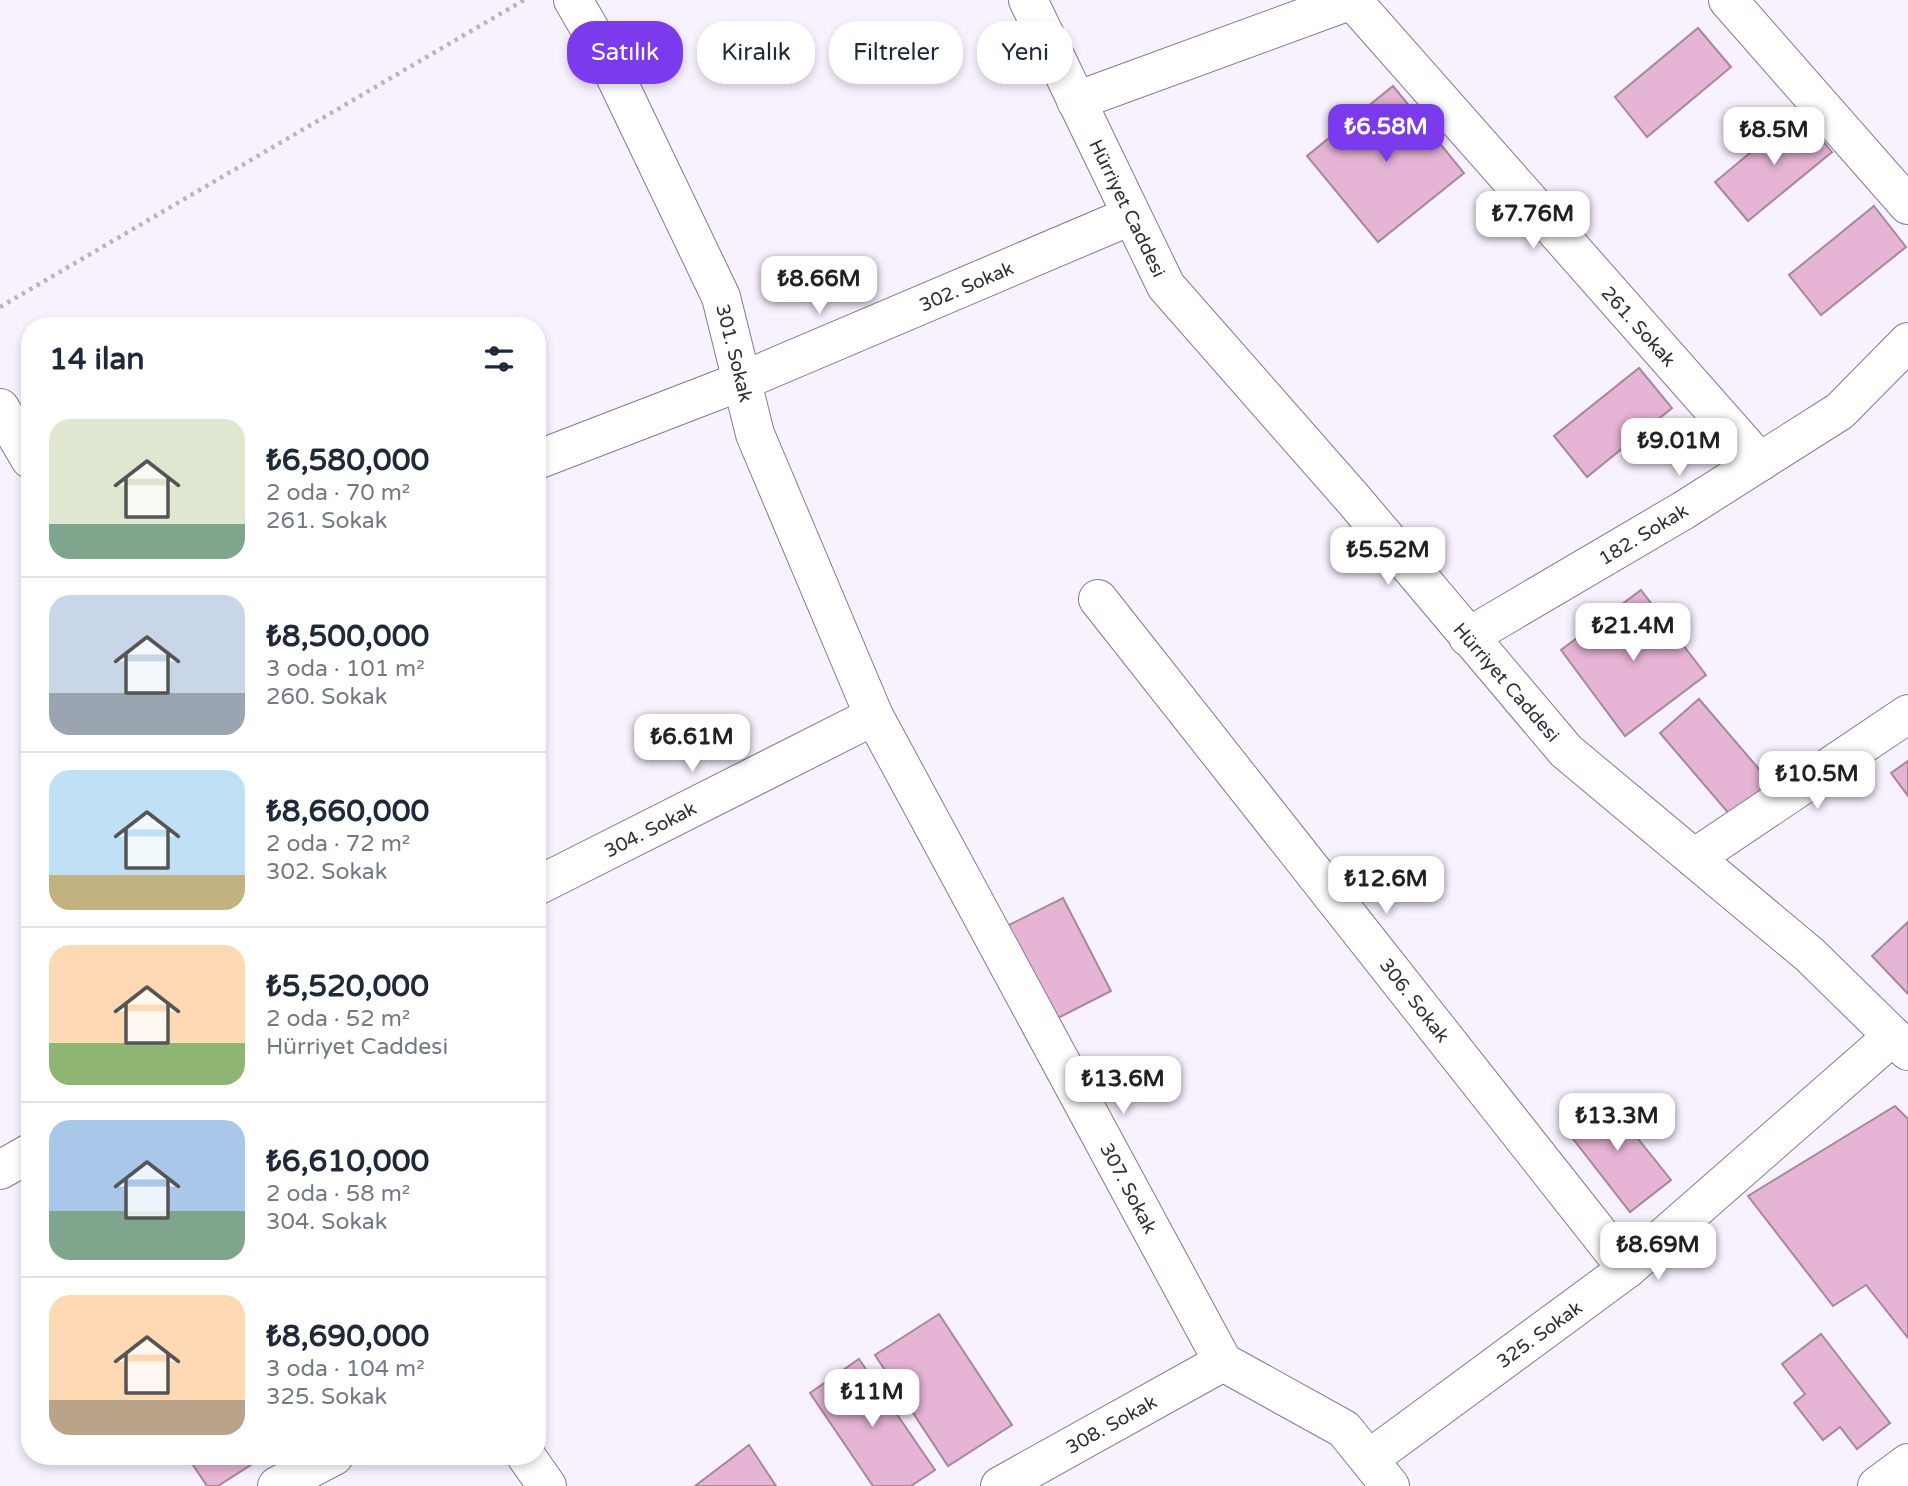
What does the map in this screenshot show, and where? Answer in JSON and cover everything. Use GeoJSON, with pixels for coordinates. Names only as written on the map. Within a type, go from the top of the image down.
{"type":"FeatureCollection","features":[{"type":"Feature","properties":{"kind":"street","name":"301. Sokak"},"geometry":{"type":"LineString","coordinates":[[573,0],[606,57],[721,297],[755,434],[874,716]]}},
{"type":"Feature","properties":{"kind":"street","name":"Hürriyet Caddesi"},"geometry":{"type":"LineString","coordinates":[[1028,0],[1166,286],[1354,500],[1566,751],[1810,955],[1901,1044]]}},
{"type":"Feature","properties":{"kind":"street"},"geometry":{"type":"LineString","coordinates":[[1076,101],[1352,0]]}},
{"type":"Feature","properties":{"kind":"street","name":"261. Sokak"},"geometry":{"type":"LineString","coordinates":[[1352,0],[1760,462]]}},
{"type":"Feature","properties":{"kind":"street"},"geometry":{"type":"LineString","coordinates":[[1728,0],[1908,205]]}},
{"type":"Feature","properties":{"kind":"street","name":"302. Sokak"},"geometry":{"type":"LineString","coordinates":[[546,457],[742,382],[1121,220]]}},
{"type":"Feature","properties":{"kind":"street","name":"182. Sokak"},"geometry":{"type":"LineString","coordinates":[[1468,637],[1684,510],[1840,411],[1908,342]]}},
{"type":"Feature","properties":{"kind":"street"},"geometry":{"type":"LineString","coordinates":[[0,408],[21,444]]}},
{"type":"Feature","properties":{"kind":"street","name":"306. Sokak"},"geometry":{"type":"LineString","coordinates":[[1098,598],[1627,1269]]}},
{"type":"Feature","properties":{"kind":"street"},"geometry":{"type":"LineString","coordinates":[[1693,858],[1908,714]]}},
{"type":"Feature","properties":{"kind":"street","name":"304. Sokak"},"geometry":{"type":"LineString","coordinates":[[546,881],[874,716]]}},
{"type":"Feature","properties":{"kind":"street","name":"307. Sokak"},"geometry":{"type":"LineString","coordinates":[[874,716],[1223,1362]]}},
{"type":"Feature","properties":{"kind":"street","name":"325. Sokak"},"geometry":{"type":"LineString","coordinates":[[1379,1473],[1901,1044]]}},
{"type":"Feature","properties":{"kind":"street"},"geometry":{"type":"LineString","coordinates":[[0,1170],[21,1158]]}},
{"type":"Feature","properties":{"kind":"street"},"geometry":{"type":"LineString","coordinates":[[1223,1362],[1344,1429],[1379,1473]]}},
{"type":"Feature","properties":{"kind":"street","name":"308. Sokak"},"geometry":{"type":"LineString","coordinates":[[1000,1486],[1223,1362]]}},
{"type":"Feature","properties":{"kind":"street"},"geometry":{"type":"LineString","coordinates":[[1877,1486],[1908,1463]]}},
{"type":"Feature","properties":{"kind":"street"},"geometry":{"type":"LineString","coordinates":[[277,1486],[317,1465]]}},
{"type":"Feature","properties":{"kind":"street"},"geometry":{"type":"LineString","coordinates":[[532,1465],[547,1486]]}},
{"type":"Feature","properties":{"kind":"path"},"geometry":{"type":"LineString","coordinates":[[0,307],[524,0]]}},
{"type":"Feature","properties":{"kind":"building"},"geometry":{"type":"Polygon","coordinates":[[[1698,28],[1731,67],[1647,137],[1615,97],[1698,28]]]}},
{"type":"Feature","properties":{"kind":"building"},"geometry":{"type":"Polygon","coordinates":[[[1393,86],[1464,173],[1378,242],[1307,156],[1393,86]]]}},
{"type":"Feature","properties":{"kind":"building"},"geometry":{"type":"Polygon","coordinates":[[[1799,112],[1832,152],[1748,221],[1715,182],[1799,112]]]}},
{"type":"Feature","properties":{"kind":"building"},"geometry":{"type":"Polygon","coordinates":[[[1874,206],[1906,247],[1821,315],[1789,275],[1874,206]]]}},
{"type":"Feature","properties":{"kind":"building"},"geometry":{"type":"Polygon","coordinates":[[[1639,368],[1672,408],[1587,477],[1554,436],[1639,368]]]}},
{"type":"Feature","properties":{"kind":"building"},"geometry":{"type":"Polygon","coordinates":[[[1641,590],[1706,675],[1625,736],[1561,650],[1641,590]]]}},
{"type":"Feature","properties":{"kind":"building"},"geometry":{"type":"Polygon","coordinates":[[[1699,699],[1770,782],[1731,816],[1660,733],[1699,699]]]}},
{"type":"Feature","properties":{"kind":"building"},"geometry":{"type":"Polygon","coordinates":[[[1908,761],[1908,796],[1891,773],[1908,761]]]}},
{"type":"Feature","properties":{"kind":"building"},"geometry":{"type":"Polygon","coordinates":[[[1063,898],[1111,991],[1054,1020],[1007,926],[1063,898]]]}},
{"type":"Feature","properties":{"kind":"building"},"geometry":{"type":"Polygon","coordinates":[[[1908,922],[1908,994],[1872,956],[1908,922]]]}},
{"type":"Feature","properties":{"kind":"building"},"geometry":{"type":"Polygon","coordinates":[[[1603,1095],[1671,1180],[1630,1212],[1563,1126],[1603,1095]]]}},
{"type":"Feature","properties":{"kind":"building"},"geometry":{"type":"Polygon","coordinates":[[[1895,1106],[1908,1119],[1908,1338],[1866,1285],[1833,1306],[1748,1196],[1895,1106]]]}},
{"type":"Feature","properties":{"kind":"building"},"geometry":{"type":"Polygon","coordinates":[[[939,1314],[1012,1425],[948,1466],[875,1355],[939,1314]]]}},
{"type":"Feature","properties":{"kind":"building"},"geometry":{"type":"Polygon","coordinates":[[[1821,1334],[1890,1423],[1857,1449],[1840,1427],[1823,1440],[1794,1403],[1805,1394],[1782,1364],[1821,1334]]]}},
{"type":"Feature","properties":{"kind":"building"},"geometry":{"type":"Polygon","coordinates":[[[859,1359],[935,1470],[911,1486],[873,1486],[810,1393],[859,1359]]]}},
{"type":"Feature","properties":{"kind":"building"},"geometry":{"type":"Polygon","coordinates":[[[749,1445],[776,1486],[695,1486],[749,1445]]]}},
{"type":"Feature","properties":{"kind":"building"},"geometry":{"type":"Polygon","coordinates":[[[193,1465],[251,1465],[218,1486],[207,1486],[193,1465]]]}}]}
